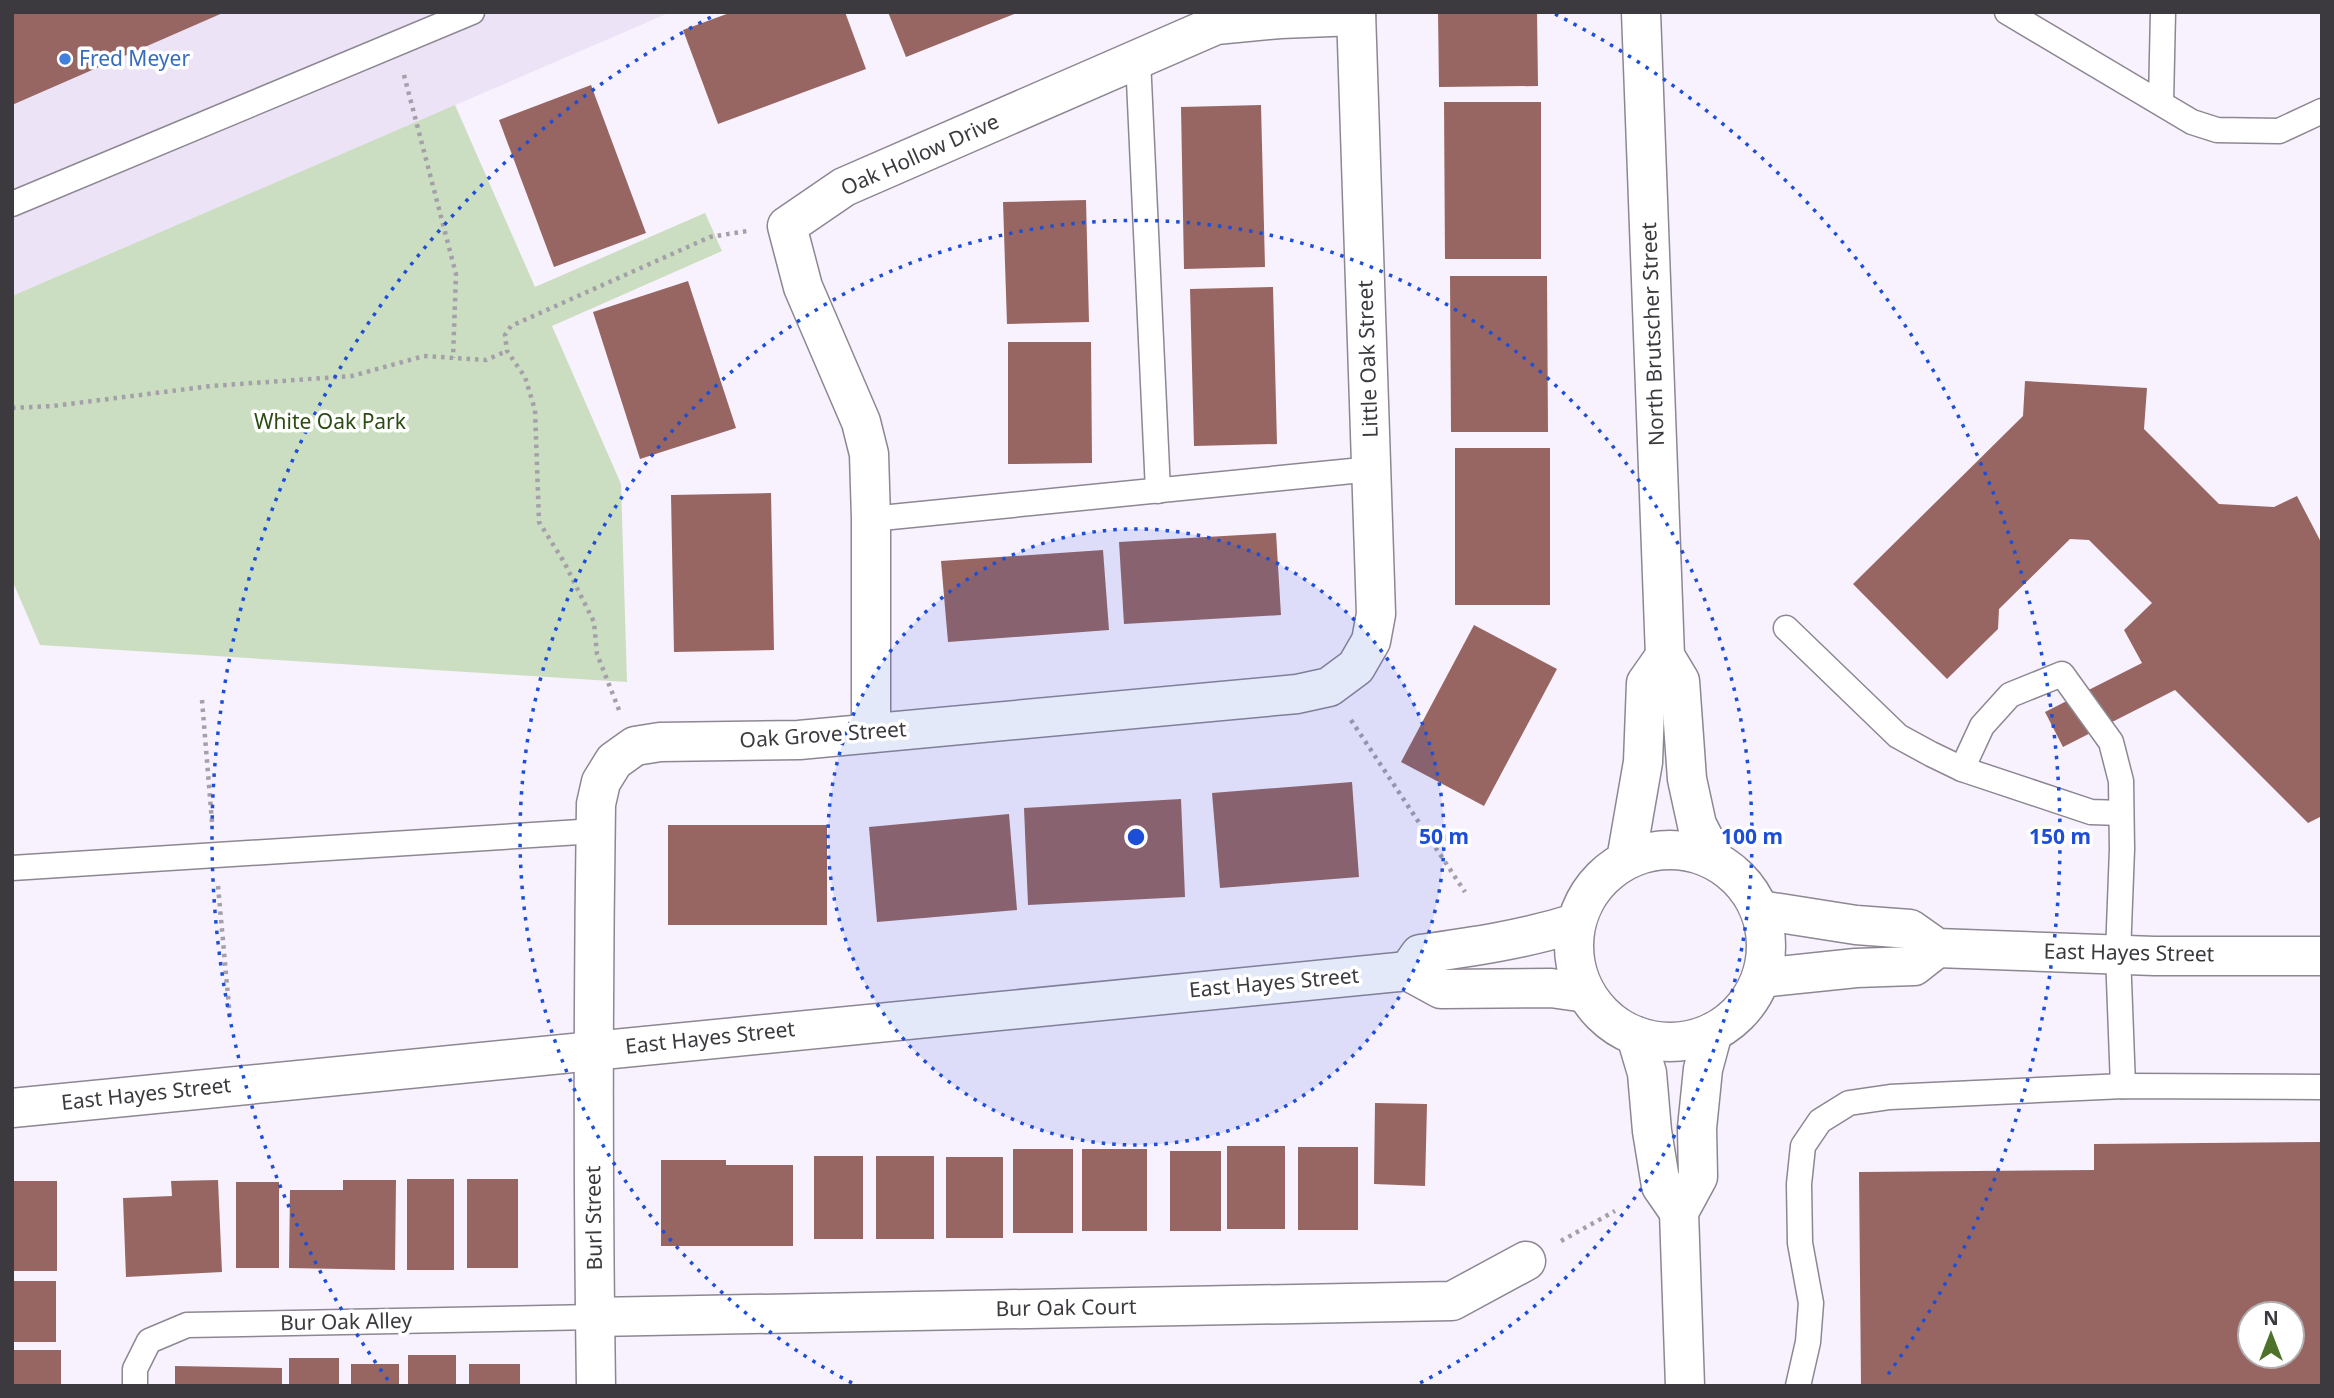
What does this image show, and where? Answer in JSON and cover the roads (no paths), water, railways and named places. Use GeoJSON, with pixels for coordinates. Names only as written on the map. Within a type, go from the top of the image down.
{"type":"FeatureCollection","features":[{"type":"Feature","properties":{"kind":"street","name":"North Brutscher Street"},"geometry":{"type":"LineString","coordinates":[[1641,12],[1665,656],[1680,681],[1687,779],[1697,825],[1715,860]]}},
{"type":"Feature","properties":{"kind":"street","name":"Oak Hollow Drive"},"geometry":{"type":"LineString","coordinates":[[871,519],[869,454],[861,422],[803,287],[787,226],[844,187],[1216,25],[1356,14]]}},
{"type":"Feature","properties":{"kind":"street","name":"Little Oak Street"},"geometry":{"type":"LineString","coordinates":[[1329,687],[1356,667],[1371,641],[1376,614],[1356,14]]}},
{"type":"Feature","properties":{"kind":"street"},"geometry":{"type":"LineString","coordinates":[[871,519],[871,733]]}},
{"type":"Feature","properties":{"kind":"street"},"geometry":{"type":"LineString","coordinates":[[1626,860],[1643,762],[1646,683],[1665,656]]}},
{"type":"Feature","properties":{"kind":"street","name":"Oak Grove Street"},"geometry":{"type":"LineString","coordinates":[[596,831],[596,804],[601,782],[614,761],[635,746],[660,742],[799,740],[1297,694],[1329,687]]}},
{"type":"Feature","properties":{"kind":"street"},"geometry":{"type":"LineString","coordinates":[[592,1050],[596,831]]}},
{"type":"Feature","properties":{"kind":"street"},"geometry":{"type":"LineString","coordinates":[[1686,850],[1715,860],[1733,873],[1760,910],[1767,949],[1761,978],[1741,1012],[1713,1032],[1689,1040],[1661,1042],[1636,1036],[1616,1026],[1586,993],[1574,957],[1576,923],[1588,894],[1616,865],[1644,853],[1686,850]]}},
{"type":"Feature","properties":{"kind":"street"},"geometry":{"type":"LineString","coordinates":[[1760,910],[1856,925],[1910,929],[1937,948],[1914,966],[1856,968],[1761,978]]}},
{"type":"Feature","properties":{"kind":"street"},"geometry":{"type":"LineString","coordinates":[[1576,923],[1538,935],[1483,946],[1420,954],[1408,971],[1441,989],[1551,988],[1586,993]]}},
{"type":"Feature","properties":{"kind":"street","name":"East Hayes Street"},"geometry":{"type":"LineString","coordinates":[[1937,948],[2118,954],[2322,956]]}},
{"type":"Feature","properties":{"kind":"street","name":"East Hayes Street"},"geometry":{"type":"LineString","coordinates":[[12,1108],[1408,971]]}},
{"type":"Feature","properties":{"kind":"street"},"geometry":{"type":"LineString","coordinates":[[1685,1386],[1679,1212],[1699,1177],[1697,1128],[1703,1069],[1713,1032]]}},
{"type":"Feature","properties":{"kind":"street"},"geometry":{"type":"LineString","coordinates":[[1636,1036],[1647,1073],[1652,1131],[1661,1186],[1679,1212]]}},
{"type":"Feature","properties":{"kind":"street","name":"Burl Street"},"geometry":{"type":"LineString","coordinates":[[592,1050],[596,1386]]}},
{"type":"Feature","properties":{"kind":"street","name":"Bur Oak Court"},"geometry":{"type":"LineString","coordinates":[[595,1317],[1452,1301],[1526,1261]]}},
{"type":"Feature","properties":{"kind":"lane"},"geometry":{"type":"LineString","coordinates":[[12,205],[472,12]]}},
{"type":"Feature","properties":{"kind":"lane"},"geometry":{"type":"LineString","coordinates":[[2007,12],[2192,122],[2217,130],[2279,131],[2322,111]]}},
{"type":"Feature","properties":{"kind":"lane"},"geometry":{"type":"LineString","coordinates":[[2161,103],[2163,12]]}},
{"type":"Feature","properties":{"kind":"lane"},"geometry":{"type":"LineString","coordinates":[[1138,59],[1158,491]]}},
{"type":"Feature","properties":{"kind":"lane"},"geometry":{"type":"LineString","coordinates":[[871,519],[1372,470]]}},
{"type":"Feature","properties":{"kind":"lane"},"geometry":{"type":"LineString","coordinates":[[1786,628],[1898,736],[1962,769],[2091,812],[2121,813]]}},
{"type":"Feature","properties":{"kind":"lane"},"geometry":{"type":"LineString","coordinates":[[1962,769],[1982,726],[2010,695],[2062,674],[2111,742],[2121,781],[2122,849],[2118,954],[2123,1086]]}},
{"type":"Feature","properties":{"kind":"lane"},"geometry":{"type":"LineString","coordinates":[[12,868],[596,831]]}},
{"type":"Feature","properties":{"kind":"lane"},"geometry":{"type":"LineString","coordinates":[[1798,1386],[1808,1342],[1811,1303],[1800,1243],[1799,1184],[1803,1146],[1820,1121],[1849,1103],[1890,1097],[2123,1086],[2322,1087]]}},
{"type":"Feature","properties":{"kind":"lane","name":"Bur Oak Alley"},"geometry":{"type":"LineString","coordinates":[[135,1386],[135,1369],[149,1341],[187,1325],[595,1317]]}},
{"type":"Feature","properties":{"kind":"place","name":"Fred Meyer"},"geometry":{"type":"Point","coordinates":[65,59]}},
{"type":"Feature","properties":{"kind":"park label","name":"White Oak Park"},"geometry":{"type":"Point","coordinates":[330,422]}}]}
